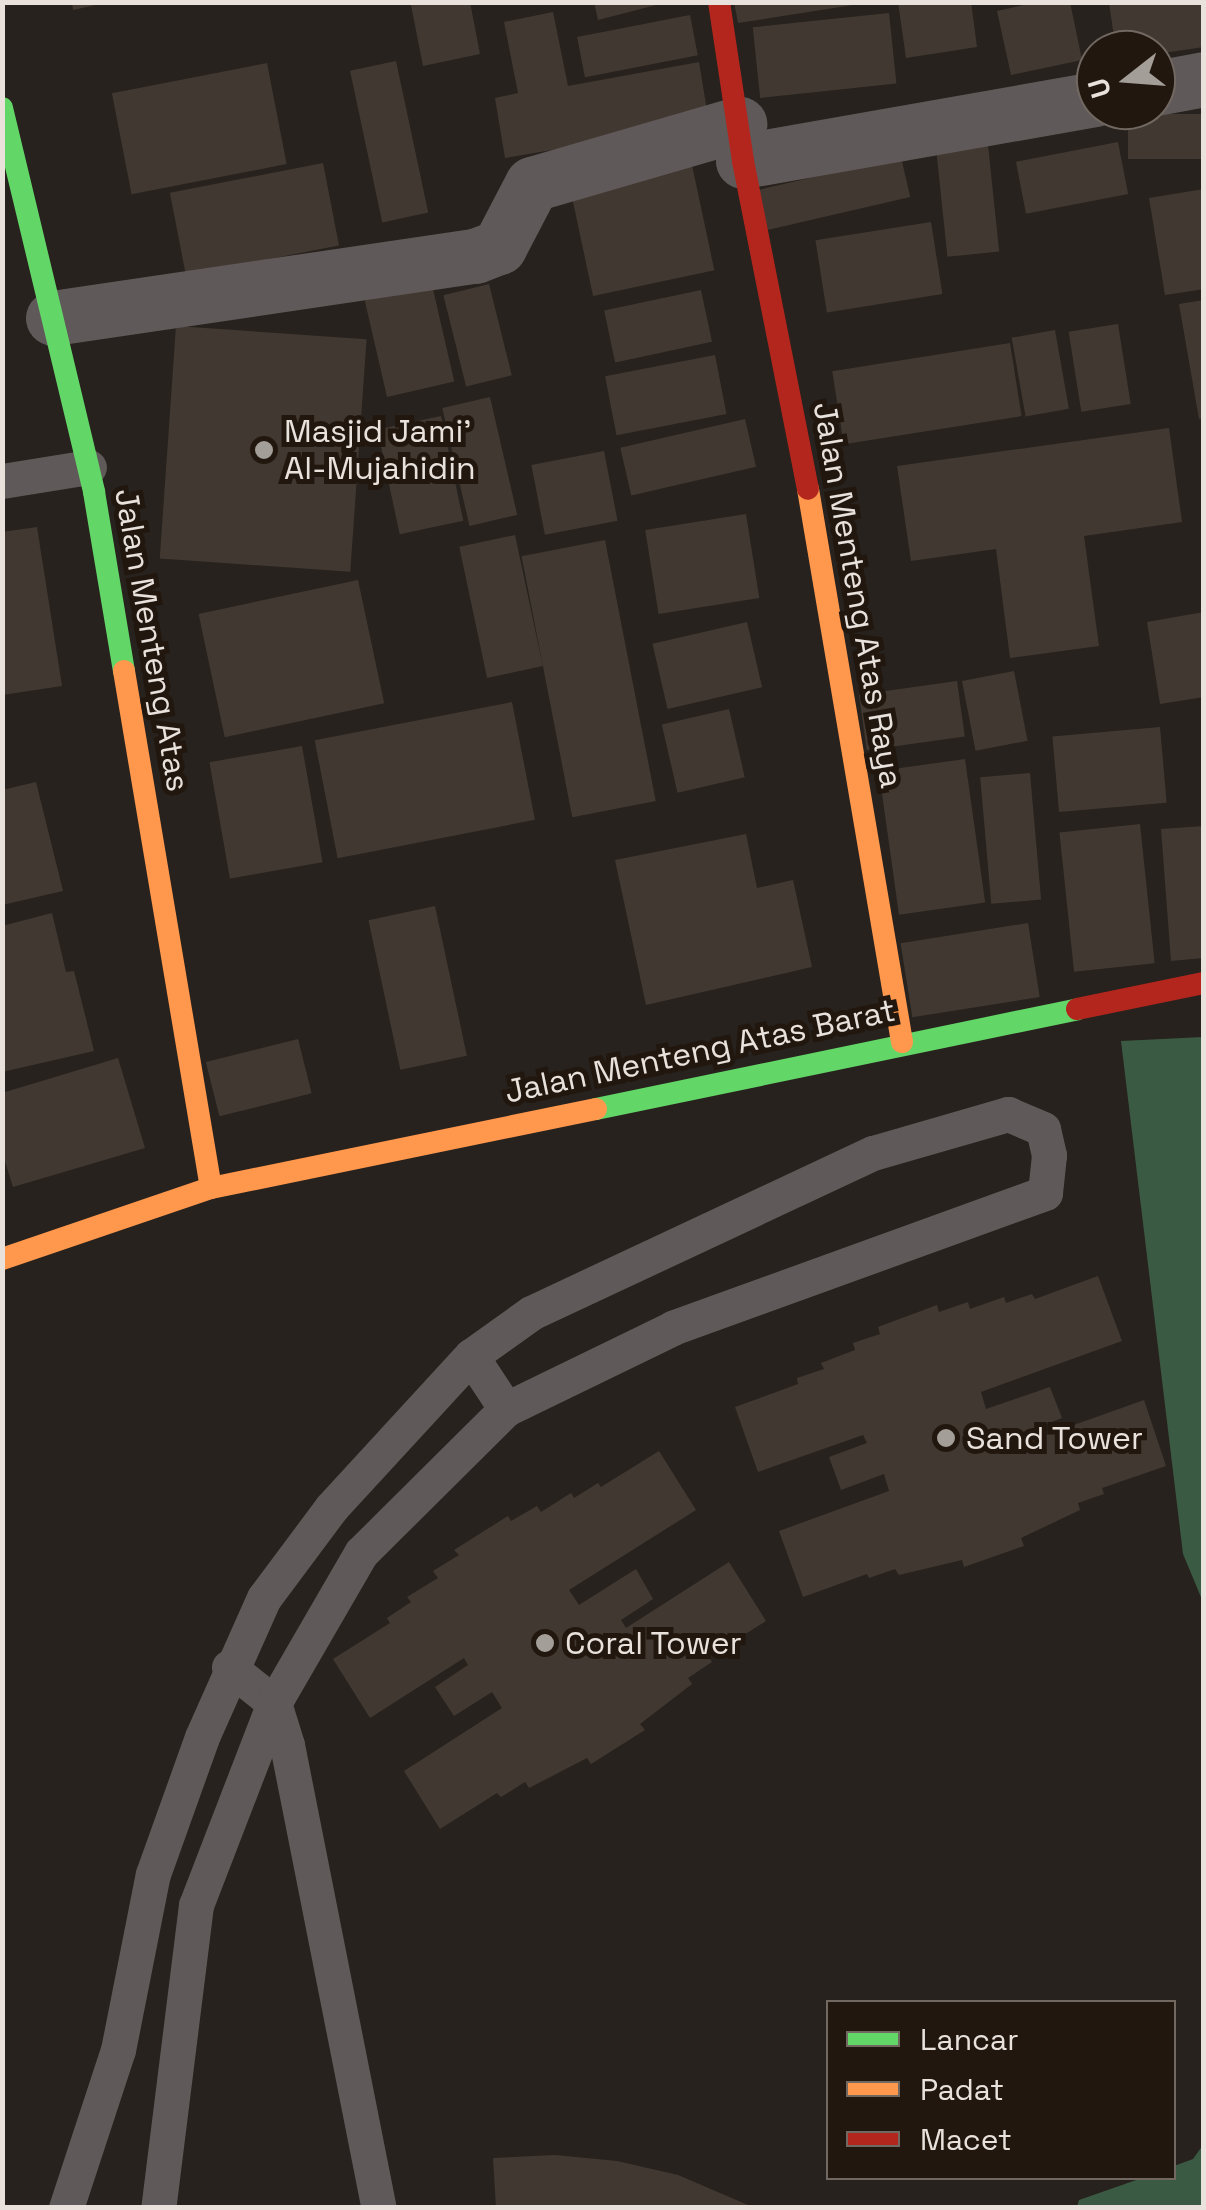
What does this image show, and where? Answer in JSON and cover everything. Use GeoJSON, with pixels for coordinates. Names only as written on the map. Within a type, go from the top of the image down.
{"type":"FeatureCollection","features":[{"type":"Feature","properties":{"kind":"street","name":"Jalan Menteng Atas Raya"},"geometry":{"type":"LineString","coordinates":[[719,2],[741,142],[829,598],[902,1042]]}},
{"type":"Feature","properties":{"kind":"street"},"geometry":{"type":"LineString","coordinates":[[1176,84],[1204,78]]}},
{"type":"Feature","properties":{"kind":"street"},"geometry":{"type":"LineString","coordinates":[[52,318],[475,256],[499,247],[532,184],[741,142],[1076,101]]}},
{"type":"Feature","properties":{"kind":"street","name":"Jalan Menteng Atas"},"geometry":{"type":"LineString","coordinates":[[2,108],[89,466],[211,1188]]}},
{"type":"Feature","properties":{"kind":"street","name":"Jalan Menteng Atas Barat"},"geometry":{"type":"LineString","coordinates":[[2,1259],[211,1188],[902,1042],[1204,983]]}},
{"type":"Feature","properties":{"kind":"lane"},"geometry":{"type":"LineString","coordinates":[[2,481],[89,466]]}},
{"type":"Feature","properties":{"kind":"lane"},"geometry":{"type":"LineString","coordinates":[[66,2208],[118,2050],[153,1874],[229,1666],[264,1598],[331,1508],[471,1356],[531,1313],[873,1153],[1008,1114],[1043,1129],[1048,1155],[1045,1192],[673,1328],[506,1409],[361,1553],[274,1703],[196,1905],[158,2208]]}},
{"type":"Feature","properties":{"kind":"lane"},"geometry":{"type":"LineString","coordinates":[[471,1356],[506,1409]]}},
{"type":"Feature","properties":{"kind":"lane"},"geometry":{"type":"LineString","coordinates":[[229,1666],[274,1703],[316,1872],[379,2208]]}},
{"type":"Feature","properties":{"kind":"green space"},"geometry":{"type":"Polygon","coordinates":[[[1204,1037],[1203,1602],[1183,1554],[1121,1041],[1204,1037]]]}},
{"type":"Feature","properties":{"kind":"green space"},"geometry":{"type":"Polygon","coordinates":[[[1203,2145],[1203,2207],[1077,2207],[1079,2200],[1136,2180],[1176,2180],[1176,2165],[1193,2159],[1203,2145]]]}},
{"type":"Feature","properties":{"kind":"building"},"geometry":{"type":"Polygon","coordinates":[[[72,2],[99,2],[100,4],[73,10],[72,2]]]}},
{"type":"Feature","properties":{"kind":"building"},"geometry":{"type":"Polygon","coordinates":[[[470,2],[480,54],[423,66],[411,5],[470,2]]]}},
{"type":"Feature","properties":{"kind":"building"},"geometry":{"type":"Polygon","coordinates":[[[594,2],[659,2],[660,4],[598,20],[594,2]]]}},
{"type":"Feature","properties":{"kind":"building"},"geometry":{"type":"Polygon","coordinates":[[[734,2],[853,2],[853,5],[738,23],[734,2]]]}},
{"type":"Feature","properties":{"kind":"building"},"geometry":{"type":"Polygon","coordinates":[[[898,2],[971,2],[977,47],[906,58],[898,2]]]}},
{"type":"Feature","properties":{"kind":"building"},"geometry":{"type":"Polygon","coordinates":[[[1037,2],[1070,2],[1076,31],[1076,61],[1011,75],[997,11],[1037,2]]]}},
{"type":"Feature","properties":{"kind":"building"},"geometry":{"type":"Polygon","coordinates":[[[1204,2],[1204,47],[1176,51],[1176,30],[1113,30],[1109,3],[1204,2]]]}},
{"type":"Feature","properties":{"kind":"building"},"geometry":{"type":"Polygon","coordinates":[[[553,12],[568,86],[699,62],[709,123],[505,158],[495,98],[518,93],[504,22],[553,12]]]}},
{"type":"Feature","properties":{"kind":"building"},"geometry":{"type":"Polygon","coordinates":[[[889,13],[896,84],[760,98],[753,27],[889,13]]]}},
{"type":"Feature","properties":{"kind":"building"},"geometry":{"type":"Polygon","coordinates":[[[690,15],[698,55],[585,77],[577,37],[690,15]]]}},
{"type":"Feature","properties":{"kind":"building"},"geometry":{"type":"Polygon","coordinates":[[[396,61],[428,213],[382,222],[350,71],[396,61]]]}},
{"type":"Feature","properties":{"kind":"building"},"geometry":{"type":"Polygon","coordinates":[[[267,63],[287,164],[132,194],[112,93],[267,63]]]}},
{"type":"Feature","properties":{"kind":"building"},"geometry":{"type":"Polygon","coordinates":[[[1176,114],[1204,114],[1204,159],[1128,159],[1128,130],[1176,130],[1176,114]]]}},
{"type":"Feature","properties":{"kind":"building"},"geometry":{"type":"Polygon","coordinates":[[[1118,142],[1128,194],[1026,214],[1016,162],[1118,142]]]}},
{"type":"Feature","properties":{"kind":"building"},"geometry":{"type":"Polygon","coordinates":[[[988,145],[999,251],[947,257],[936,150],[988,145]]]}},
{"type":"Feature","properties":{"kind":"building"},"geometry":{"type":"Polygon","coordinates":[[[689,151],[714,270],[593,296],[568,177],[689,151]]]}},
{"type":"Feature","properties":{"kind":"building"},"geometry":{"type":"Polygon","coordinates":[[[901,157],[910,197],[759,232],[750,192],[901,157]]]}},
{"type":"Feature","properties":{"kind":"building"},"geometry":{"type":"Polygon","coordinates":[[[323,163],[339,245],[186,275],[170,193],[323,163]]]}},
{"type":"Feature","properties":{"kind":"building"},"geometry":{"type":"Polygon","coordinates":[[[1204,189],[1204,289],[1165,295],[1149,198],[1204,189]]]}},
{"type":"Feature","properties":{"kind":"building"},"geometry":{"type":"Polygon","coordinates":[[[931,222],[942,294],[827,312],[815,240],[931,222]]]}},
{"type":"Feature","properties":{"kind":"building"},"geometry":{"type":"Polygon","coordinates":[[[489,284],[512,375],[466,387],[443,295],[489,284]]]}},
{"type":"Feature","properties":{"kind":"building"},"geometry":{"type":"Polygon","coordinates":[[[432,285],[454,381],[387,397],[365,301],[432,285]]]}},
{"type":"Feature","properties":{"kind":"building"},"geometry":{"type":"Polygon","coordinates":[[[701,290],[712,342],[615,362],[604,311],[701,290]]]}},
{"type":"Feature","properties":{"kind":"building"},"geometry":{"type":"Polygon","coordinates":[[[1204,300],[1204,418],[1199,419],[1179,304],[1204,300]]]}},
{"type":"Feature","properties":{"kind":"building"},"geometry":{"type":"Polygon","coordinates":[[[1118,324],[1131,404],[1081,412],[1069,332],[1118,324]]]}},
{"type":"Feature","properties":{"kind":"building","name":"Masjid Jami' Al-Mujahidin"},"geometry":{"type":"Polygon","coordinates":[[[176,326],[367,339],[350,572],[160,558],[176,326]]]}},
{"type":"Feature","properties":{"kind":"building"},"geometry":{"type":"Polygon","coordinates":[[[1055,330],[1069,409],[1026,416],[1012,338],[1055,330]]]}},
{"type":"Feature","properties":{"kind":"building"},"geometry":{"type":"Polygon","coordinates":[[[1010,343],[1022,416],[844,444],[832,371],[1010,343]]]}},
{"type":"Feature","properties":{"kind":"building"},"geometry":{"type":"Polygon","coordinates":[[[715,355],[726,414],[617,435],[605,376],[715,355]]]}},
{"type":"Feature","properties":{"kind":"building"},"geometry":{"type":"Polygon","coordinates":[[[490,397],[517,515],[469,526],[442,408],[490,397]]]}},
{"type":"Feature","properties":{"kind":"building"},"geometry":{"type":"Polygon","coordinates":[[[441,416],[463,521],[400,534],[377,430],[441,416]]]}},
{"type":"Feature","properties":{"kind":"building"},"geometry":{"type":"Polygon","coordinates":[[[745,419],[756,467],[631,496],[620,448],[745,419]]]}},
{"type":"Feature","properties":{"kind":"building"},"geometry":{"type":"Polygon","coordinates":[[[1169,428],[1182,522],[1084,536],[1099,646],[1010,658],[996,549],[911,561],[897,466],[1169,428]]]}},
{"type":"Feature","properties":{"kind":"building"},"geometry":{"type":"Polygon","coordinates":[[[604,451],[618,521],[545,535],[531,465],[604,451]]]}},
{"type":"Feature","properties":{"kind":"building"},"geometry":{"type":"Polygon","coordinates":[[[746,514],[759,598],[659,614],[645,530],[746,514]]]}},
{"type":"Feature","properties":{"kind":"building"},"geometry":{"type":"Polygon","coordinates":[[[37,527],[62,686],[2,695],[2,532],[37,527]]]}},
{"type":"Feature","properties":{"kind":"building"},"geometry":{"type":"Polygon","coordinates":[[[515,535],[543,666],[487,678],[459,547],[515,535]]]}},
{"type":"Feature","properties":{"kind":"building"},"geometry":{"type":"Polygon","coordinates":[[[605,540],[656,801],[572,817],[522,556],[605,540]]]}},
{"type":"Feature","properties":{"kind":"building"},"geometry":{"type":"Polygon","coordinates":[[[358,580],[384,703],[225,737],[199,614],[358,580]]]}},
{"type":"Feature","properties":{"kind":"building"},"geometry":{"type":"Polygon","coordinates":[[[1204,612],[1204,697],[1160,704],[1147,622],[1204,612]]]}},
{"type":"Feature","properties":{"kind":"building"},"geometry":{"type":"Polygon","coordinates":[[[747,622],[762,687],[668,709],[652,644],[747,622]]]}},
{"type":"Feature","properties":{"kind":"building"},"geometry":{"type":"Polygon","coordinates":[[[1014,671],[1028,741],[976,751],[962,681],[1014,671]]]}},
{"type":"Feature","properties":{"kind":"building"},"geometry":{"type":"Polygon","coordinates":[[[957,681],[965,736],[867,750],[859,695],[957,681]]]}},
{"type":"Feature","properties":{"kind":"building"},"geometry":{"type":"Polygon","coordinates":[[[512,702],[535,820],[338,858],[315,740],[512,702]]]}},
{"type":"Feature","properties":{"kind":"building"},"geometry":{"type":"Polygon","coordinates":[[[729,709],[745,777],[678,793],[662,725],[729,709]]]}},
{"type":"Feature","properties":{"kind":"building"},"geometry":{"type":"Polygon","coordinates":[[[1160,727],[1167,803],[1059,812],[1052,736],[1160,727]]]}},
{"type":"Feature","properties":{"kind":"building"},"geometry":{"type":"Polygon","coordinates":[[[302,746],[322,862],[230,879],[209,762],[302,746]]]}},
{"type":"Feature","properties":{"kind":"building"},"geometry":{"type":"Polygon","coordinates":[[[965,759],[985,903],[899,915],[879,771],[965,759]]]}},
{"type":"Feature","properties":{"kind":"building"},"geometry":{"type":"Polygon","coordinates":[[[1030,773],[1041,900],[991,904],[980,777],[1030,773]]]}},
{"type":"Feature","properties":{"kind":"building"},"geometry":{"type":"Polygon","coordinates":[[[36,782],[63,891],[2,905],[2,790],[36,782]]]}},
{"type":"Feature","properties":{"kind":"building"},"geometry":{"type":"Polygon","coordinates":[[[1140,824],[1155,963],[1074,972],[1059,832],[1140,824]]]}},
{"type":"Feature","properties":{"kind":"building"},"geometry":{"type":"Polygon","coordinates":[[[1204,826],[1204,958],[1171,961],[1161,829],[1204,826]]]}},
{"type":"Feature","properties":{"kind":"building"},"geometry":{"type":"Polygon","coordinates":[[[746,834],[757,888],[793,880],[812,967],[646,1005],[615,860],[746,834]]]}},
{"type":"Feature","properties":{"kind":"building"},"geometry":{"type":"Polygon","coordinates":[[[435,906],[467,1056],[400,1070],[368,920],[435,906]]]}},
{"type":"Feature","properties":{"kind":"building"},"geometry":{"type":"Polygon","coordinates":[[[52,913],[66,972],[74,971],[94,1051],[2,1072],[2,926],[52,913]]]}},
{"type":"Feature","properties":{"kind":"building"},"geometry":{"type":"Polygon","coordinates":[[[1028,923],[1040,997],[912,1017],[901,943],[1028,923]]]}},
{"type":"Feature","properties":{"kind":"building"},"geometry":{"type":"Polygon","coordinates":[[[298,1039],[312,1093],[219,1116],[206,1062],[298,1039]]]}},
{"type":"Feature","properties":{"kind":"building"},"geometry":{"type":"Polygon","coordinates":[[[118,1058],[145,1148],[13,1187],[2,1152],[2,1093],[118,1058]]]}},
{"type":"Feature","properties":{"kind":"building","name":"Sand Tower"},"geometry":{"type":"Polygon","coordinates":[[[1098,1276],[1122,1341],[981,1392],[986,1409],[1050,1387],[1062,1418],[1025,1432],[1029,1441],[1144,1400],[1166,1466],[1102,1488],[1104,1494],[1078,1503],[1080,1510],[1021,1538],[1024,1546],[964,1567],[962,1560],[899,1575],[895,1569],[869,1578],[867,1574],[803,1597],[779,1531],[889,1491],[884,1474],[841,1490],[829,1457],[867,1443],[863,1435],[758,1472],[735,1407],[798,1384],[797,1378],[824,1369],[821,1363],[855,1350],[853,1343],[880,1334],[878,1327],[937,1305],[939,1312],[968,1302],[970,1309],[1004,1297],[1006,1303],[1032,1294],[1035,1299],[1098,1276]]]}},
{"type":"Feature","properties":{"kind":"building","name":"Coral Tower"},"geometry":{"type":"Polygon","coordinates":[[[659,1451],[696,1510],[569,1590],[579,1605],[636,1569],[653,1599],[621,1620],[626,1628],[729,1562],[766,1621],[709,1657],[712,1662],[688,1678],[692,1684],[640,1724],[645,1730],[591,1764],[587,1758],[529,1788],[525,1782],[501,1797],[497,1793],[440,1829],[404,1771],[502,1708],[492,1692],[454,1716],[435,1687],[468,1665],[464,1658],[370,1718],[333,1659],[390,1623],[387,1618],[411,1602],[407,1597],[438,1578],[433,1571],[459,1555],[454,1550],[508,1516],[511,1521],[537,1506],[541,1512],[571,1493],[574,1498],[598,1483],[601,1487],[659,1451]]]}},
{"type":"Feature","properties":{"kind":"building"},"geometry":{"type":"Polygon","coordinates":[[[555,2155],[617,2161],[678,2175],[755,2208],[496,2208],[493,2158],[555,2155]]]}},
{"type":"Feature","properties":{"kind":"traffic: fast"},"geometry":{"type":"LineString","coordinates":[[2,108],[94,492],[124,671]]}},
{"type":"Feature","properties":{"kind":"traffic: fast"},"geometry":{"type":"LineString","coordinates":[[596,1109],[1077,1009]]}},
{"type":"Feature","properties":{"kind":"traffic: slow"},"geometry":{"type":"LineString","coordinates":[[808,489],[902,1042]]}},
{"type":"Feature","properties":{"kind":"traffic: slow"},"geometry":{"type":"LineString","coordinates":[[124,671],[211,1188]]}},
{"type":"Feature","properties":{"kind":"traffic: slow"},"geometry":{"type":"LineString","coordinates":[[2,1259],[211,1188],[596,1109]]}},
{"type":"Feature","properties":{"kind":"traffic: jam"},"geometry":{"type":"LineString","coordinates":[[719,2],[743,161],[808,489]]}},
{"type":"Feature","properties":{"kind":"traffic: jam"},"geometry":{"type":"LineString","coordinates":[[1077,1009],[1204,983]]}},
{"type":"Feature","properties":{"kind":"place","name":"Masjid Jami' Al-Mujahidin"},"geometry":{"type":"Point","coordinates":[264,450]}},
{"type":"Feature","properties":{"kind":"place","name":"Sand Tower"},"geometry":{"type":"Point","coordinates":[946,1438]}},
{"type":"Feature","properties":{"kind":"place","name":"Coral Tower"},"geometry":{"type":"Point","coordinates":[545,1643]}}]}
